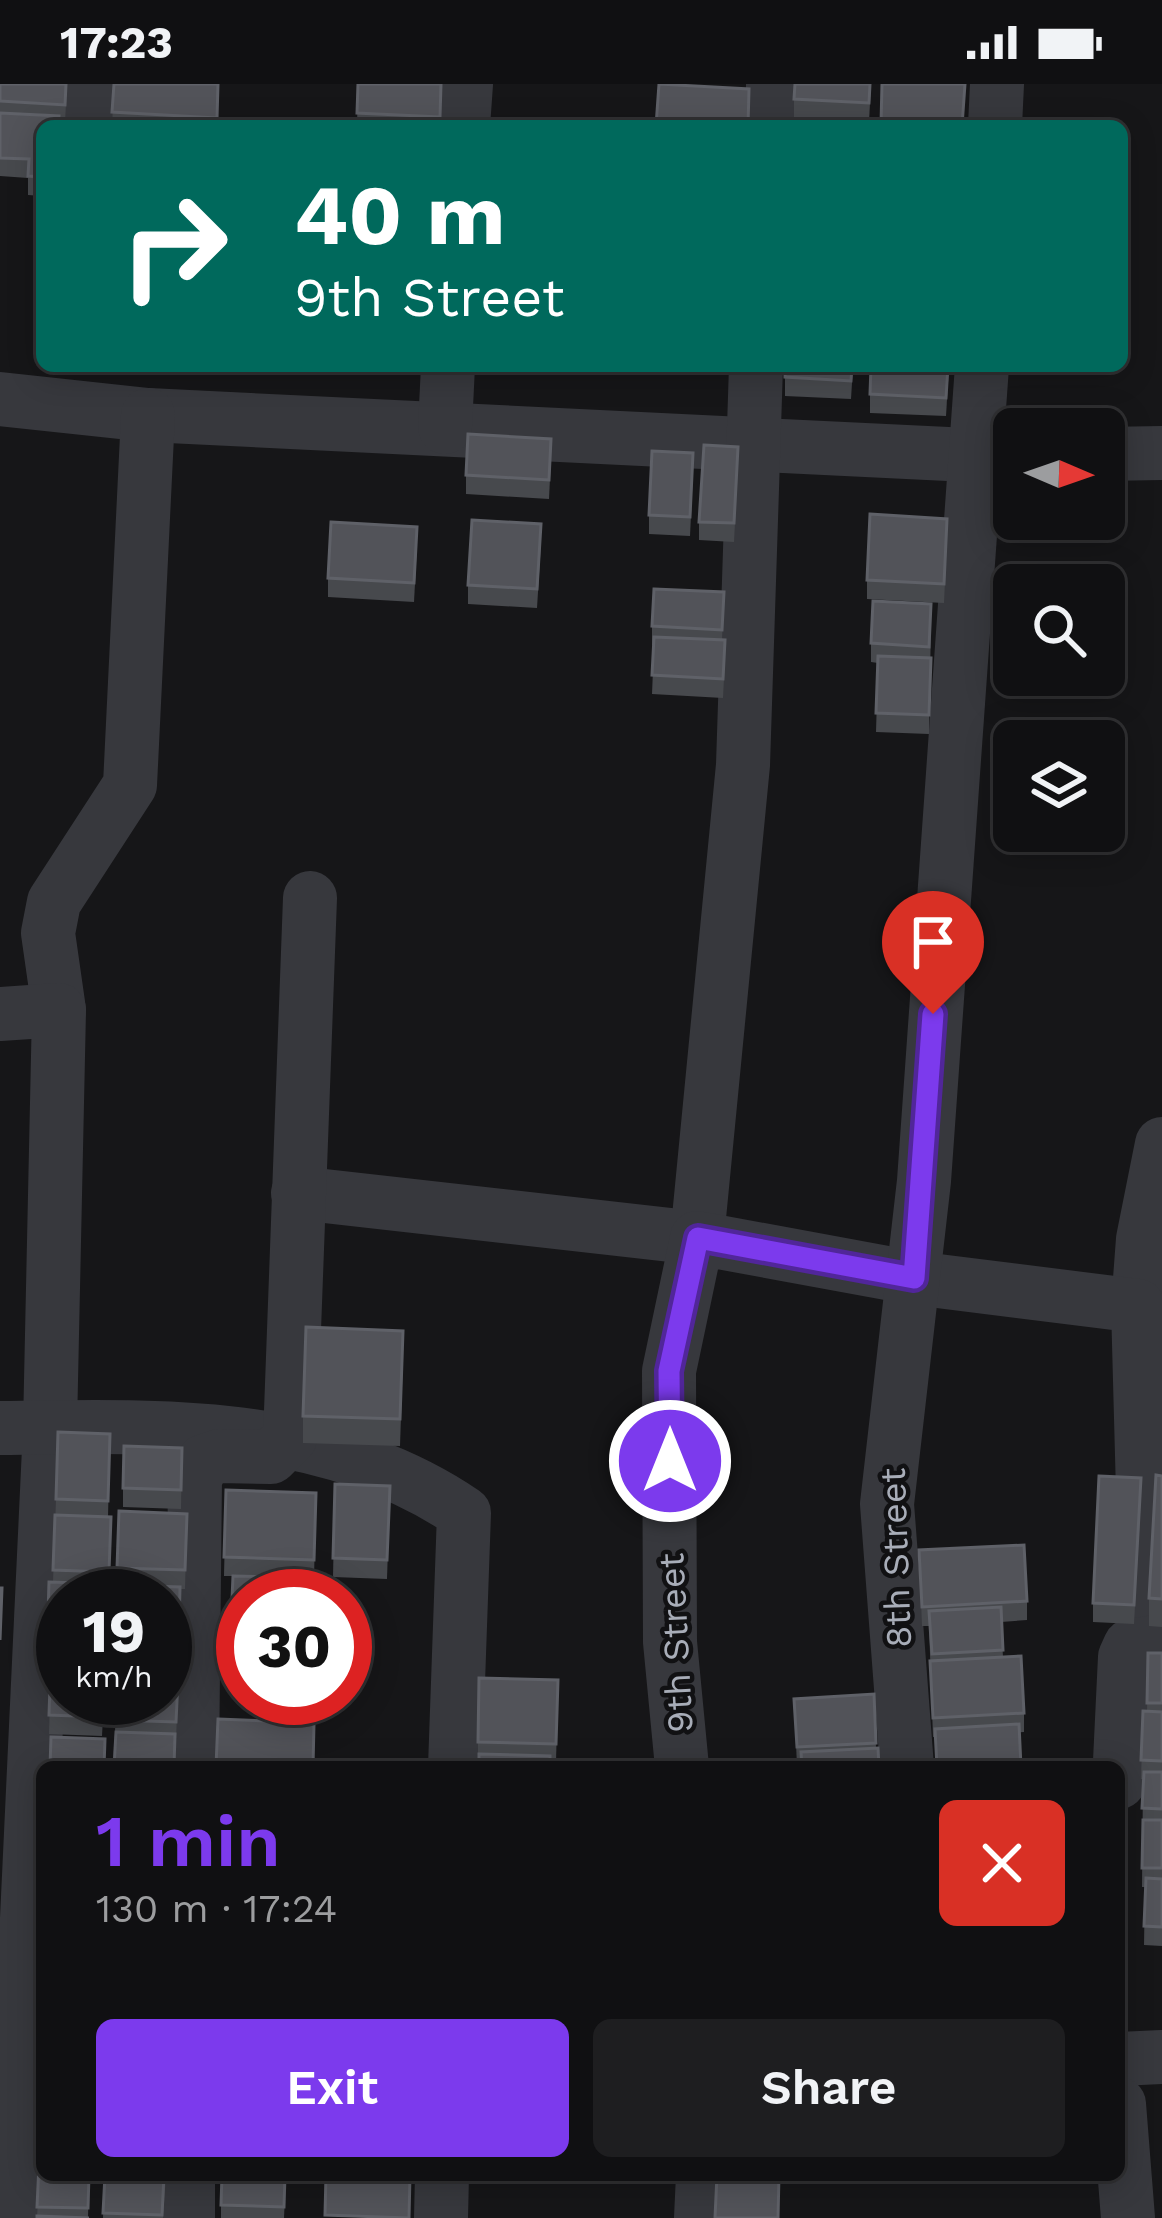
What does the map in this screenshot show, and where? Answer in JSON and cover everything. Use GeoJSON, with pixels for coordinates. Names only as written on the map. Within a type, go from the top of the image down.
{"type":"FeatureCollection","features":[{"type":"Feature","properties":{"kind":"street"},"geometry":{"type":"LineString","coordinates":[[91,120],[93,84]]}},
{"type":"Feature","properties":{"kind":"street"},"geometry":{"type":"LineString","coordinates":[[463,120],[466,84]]}},
{"type":"Feature","properties":{"kind":"street"},"geometry":{"type":"LineString","coordinates":[[772,120],[773,84]]}},
{"type":"Feature","properties":{"kind":"street"},"geometry":{"type":"LineString","coordinates":[[995,120],[997,84]]}},
{"type":"Feature","properties":{"kind":"street"},"geometry":{"type":"LineString","coordinates":[[445,427],[448,372]]}},
{"type":"Feature","properties":{"kind":"street","name":"9th Street"},"geometry":{"type":"LineString","coordinates":[[681,1761],[670,1642],[669,1371],[698,1238],[743,765],[756,372]]}},
{"type":"Feature","properties":{"kind":"street","name":"8th Street"},"geometry":{"type":"LineString","coordinates":[[983,372],[993,443]]}},
{"type":"Feature","properties":{"kind":"street"},"geometry":{"type":"LineString","coordinates":[[0,399],[75,385],[148,415],[993,457]]}},
{"type":"Feature","properties":{"kind":"street"},"geometry":{"type":"LineString","coordinates":[[13,2218],[21,2034],[25,1428],[59,1010],[48,933],[54,902],[130,785],[148,415]]}},
{"type":"Feature","properties":{"kind":"street"},"geometry":{"type":"LineString","coordinates":[[1125,454],[1162,453]]}},
{"type":"Feature","properties":{"kind":"street","name":"8th Street"},"geometry":{"type":"LineString","coordinates":[[907,1761],[887,1504],[914,1278],[993,477]]}},
{"type":"Feature","properties":{"kind":"street"},"geometry":{"type":"LineString","coordinates":[[192,1761],[195,1478],[204,1461],[219,1456],[271,1457],[290,1438],[310,898]]}},
{"type":"Feature","properties":{"kind":"street"},"geometry":{"type":"LineString","coordinates":[[0,1014],[59,1010]]}},
{"type":"Feature","properties":{"kind":"street"},"geometry":{"type":"LineString","coordinates":[[1120,1761],[1125,1657],[1130,1646],[1155,1641],[1150,1307],[1143,1239],[1162,1144]]}},
{"type":"Feature","properties":{"kind":"street"},"geometry":{"type":"LineString","coordinates":[[298,1193],[698,1238],[914,1278],[1150,1307]]}},
{"type":"Feature","properties":{"kind":"street"},"geometry":{"type":"LineString","coordinates":[[25,1428],[290,1438],[383,1467],[420,1483],[464,1513],[455,1761]]}},
{"type":"Feature","properties":{"kind":"street"},"geometry":{"type":"LineString","coordinates":[[1125,2059],[1162,2057]]}},
{"type":"Feature","properties":{"kind":"street"},"geometry":{"type":"LineString","coordinates":[[1125,2180],[1128,2218]]}},
{"type":"Feature","properties":{"kind":"street"},"geometry":{"type":"LineString","coordinates":[[188,2181],[188,2218]]}},
{"type":"Feature","properties":{"kind":"street"},"geometry":{"type":"LineString","coordinates":[[441,2218],[442,2181]]}},
{"type":"Feature","properties":{"kind":"street"},"geometry":{"type":"LineString","coordinates":[[701,2218],[703,2181]]}},
{"type":"Feature","properties":{"kind":"building"},"geometry":{"type":"Polygon","coordinates":[[[0,84],[66,84],[65,105],[0,101],[0,84]]]}},
{"type":"Feature","properties":{"kind":"building"},"geometry":{"type":"Polygon","coordinates":[[[114,84],[218,84],[217,118],[112,112],[114,84]]]}},
{"type":"Feature","properties":{"kind":"building"},"geometry":{"type":"Polygon","coordinates":[[[358,84],[441,84],[440,117],[357,113],[358,84]]]}},
{"type":"Feature","properties":{"kind":"building"},"geometry":{"type":"Polygon","coordinates":[[[659,84],[749,89],[748,120],[656,120],[659,84]]]}},
{"type":"Feature","properties":{"kind":"building"},"geometry":{"type":"Polygon","coordinates":[[[795,84],[870,84],[869,103],[794,99],[795,84]]]}},
{"type":"Feature","properties":{"kind":"building"},"geometry":{"type":"Polygon","coordinates":[[[882,84],[965,84],[962,120],[881,120],[882,84]]]}},
{"type":"Feature","properties":{"kind":"building"},"geometry":{"type":"Polygon","coordinates":[[[0,113],[59,116],[59,120],[36,120],[36,177],[28,176],[29,159],[0,158],[0,113]]]}},
{"type":"Feature","properties":{"kind":"building"},"geometry":{"type":"Polygon","coordinates":[[[785,372],[852,372],[851,381],[785,377],[785,372]]]}},
{"type":"Feature","properties":{"kind":"building"},"geometry":{"type":"Polygon","coordinates":[[[871,372],[948,372],[946,398],[870,394],[871,372]]]}},
{"type":"Feature","properties":{"kind":"building"},"geometry":{"type":"Polygon","coordinates":[[[468,434],[551,439],[549,480],[466,475],[468,434]]]}},
{"type":"Feature","properties":{"kind":"building"},"geometry":{"type":"Polygon","coordinates":[[[704,445],[738,447],[734,523],[699,522],[704,445]]]}},
{"type":"Feature","properties":{"kind":"building"},"geometry":{"type":"Polygon","coordinates":[[[652,451],[693,453],[690,517],[649,515],[652,451]]]}},
{"type":"Feature","properties":{"kind":"building"},"geometry":{"type":"Polygon","coordinates":[[[870,514],[947,519],[944,584],[867,580],[870,514]]]}},
{"type":"Feature","properties":{"kind":"building"},"geometry":{"type":"Polygon","coordinates":[[[472,520],[541,524],[537,589],[468,585],[472,520]]]}},
{"type":"Feature","properties":{"kind":"building"},"geometry":{"type":"Polygon","coordinates":[[[331,522],[417,527],[414,583],[328,578],[331,522]]]}},
{"type":"Feature","properties":{"kind":"building"},"geometry":{"type":"Polygon","coordinates":[[[654,589],[724,592],[722,630],[652,626],[654,589]]]}},
{"type":"Feature","properties":{"kind":"building"},"geometry":{"type":"Polygon","coordinates":[[[873,601],[931,604],[929,647],[871,643],[873,601]]]}},
{"type":"Feature","properties":{"kind":"building"},"geometry":{"type":"Polygon","coordinates":[[[654,637],[725,640],[723,679],[652,675],[654,637]]]}},
{"type":"Feature","properties":{"kind":"building"},"geometry":{"type":"Polygon","coordinates":[[[878,656],[931,658],[929,715],[876,713],[878,656]]]}},
{"type":"Feature","properties":{"kind":"building"},"geometry":{"type":"Polygon","coordinates":[[[306,1327],[403,1331],[400,1419],[303,1416],[306,1327]]]}},
{"type":"Feature","properties":{"kind":"building"},"geometry":{"type":"Polygon","coordinates":[[[58,1432],[110,1434],[108,1501],[56,1499],[58,1432]]]}},
{"type":"Feature","properties":{"kind":"building"},"geometry":{"type":"Polygon","coordinates":[[[124,1446],[182,1448],[181,1490],[123,1488],[124,1446]]]}},
{"type":"Feature","properties":{"kind":"building"},"geometry":{"type":"Polygon","coordinates":[[[1156,1475],[1162,1476],[1162,1599],[1149,1598],[1156,1475]]]}},
{"type":"Feature","properties":{"kind":"building"},"geometry":{"type":"Polygon","coordinates":[[[1099,1476],[1141,1478],[1134,1605],[1093,1603],[1099,1476]]]}},
{"type":"Feature","properties":{"kind":"building"},"geometry":{"type":"Polygon","coordinates":[[[335,1484],[390,1486],[387,1560],[333,1558],[335,1484]]]}},
{"type":"Feature","properties":{"kind":"building"},"geometry":{"type":"Polygon","coordinates":[[[226,1490],[316,1493],[314,1560],[224,1557],[226,1490]]]}},
{"type":"Feature","properties":{"kind":"building"},"geometry":{"type":"Polygon","coordinates":[[[119,1511],[187,1514],[185,1569],[117,1568],[119,1511]]]}},
{"type":"Feature","properties":{"kind":"building"},"geometry":{"type":"Polygon","coordinates":[[[55,1515],[111,1517],[109,1569],[53,1569],[55,1515]]]}},
{"type":"Feature","properties":{"kind":"building"},"geometry":{"type":"Polygon","coordinates":[[[1024,1545],[1027,1601],[922,1607],[919,1550],[1024,1545]]]}},
{"type":"Feature","properties":{"kind":"building"},"geometry":{"type":"Polygon","coordinates":[[[1001,1607],[1003,1650],[932,1654],[929,1611],[1001,1607]]]}},
{"type":"Feature","properties":{"kind":"building"},"geometry":{"type":"Polygon","coordinates":[[[1148,1653],[1162,1653],[1162,1703],[1147,1703],[1148,1653]]]}},
{"type":"Feature","properties":{"kind":"building"},"geometry":{"type":"Polygon","coordinates":[[[1021,1656],[1024,1713],[933,1718],[930,1661],[1021,1656]]]}},
{"type":"Feature","properties":{"kind":"building"},"geometry":{"type":"Polygon","coordinates":[[[479,1678],[558,1680],[556,1744],[478,1742],[479,1678]]]}},
{"type":"Feature","properties":{"kind":"building"},"geometry":{"type":"Polygon","coordinates":[[[874,1694],[876,1743],[797,1747],[794,1699],[874,1694]]]}},
{"type":"Feature","properties":{"kind":"building"},"geometry":{"type":"Polygon","coordinates":[[[1143,1711],[1162,1712],[1162,1761],[1141,1760],[1143,1711]]]}},
{"type":"Feature","properties":{"kind":"building"},"geometry":{"type":"Polygon","coordinates":[[[1019,1724],[1021,1761],[937,1761],[935,1729],[1019,1724]]]}},
{"type":"Feature","properties":{"kind":"building"},"geometry":{"type":"Polygon","coordinates":[[[218,1725],[314,1725],[313,1761],[216,1761],[218,1725]]]}},
{"type":"Feature","properties":{"kind":"building"},"geometry":{"type":"Polygon","coordinates":[[[116,1732],[175,1734],[174,1761],[114,1761],[116,1732]]]}},
{"type":"Feature","properties":{"kind":"building"},"geometry":{"type":"Polygon","coordinates":[[[51,1737],[105,1739],[104,1761],[50,1761],[51,1737]]]}},
{"type":"Feature","properties":{"kind":"building"},"geometry":{"type":"Polygon","coordinates":[[[878,1748],[879,1761],[802,1761],[801,1752],[878,1748]]]}},
{"type":"Feature","properties":{"kind":"building"},"geometry":{"type":"Polygon","coordinates":[[[479,1754],[550,1756],[550,1761],[479,1761],[479,1754]]]}},
{"type":"Feature","properties":{"kind":"building"},"geometry":{"type":"Polygon","coordinates":[[[1144,1772],[1162,1772],[1162,1809],[1142,1808],[1144,1772]]]}},
{"type":"Feature","properties":{"kind":"building"},"geometry":{"type":"Polygon","coordinates":[[[1143,1820],[1162,1820],[1162,1868],[1142,1868],[1143,1820]]]}},
{"type":"Feature","properties":{"kind":"building"},"geometry":{"type":"Polygon","coordinates":[[[1146,1878],[1162,1879],[1162,1927],[1144,1926],[1146,1878]]]}},
{"type":"Feature","properties":{"kind":"building"},"geometry":{"type":"Polygon","coordinates":[[[38,2181],[89,2181],[88,2208],[37,2207],[38,2181]]]}},
{"type":"Feature","properties":{"kind":"building"},"geometry":{"type":"Polygon","coordinates":[[[105,2181],[164,2181],[162,2215],[103,2213],[105,2181]]]}},
{"type":"Feature","properties":{"kind":"building"},"geometry":{"type":"Polygon","coordinates":[[[222,2181],[285,2181],[284,2207],[221,2205],[222,2181]]]}},
{"type":"Feature","properties":{"kind":"building"},"geometry":{"type":"Polygon","coordinates":[[[326,2181],[410,2181],[409,2218],[325,2215],[326,2181]]]}},
{"type":"Feature","properties":{"kind":"building"},"geometry":{"type":"Polygon","coordinates":[[[717,2181],[779,2181],[778,2218],[715,2218],[717,2181]]]}},
{"type":"Feature","properties":{"kind":"route"},"geometry":{"type":"LineString","coordinates":[[670,1461],[669,1371],[698,1238],[800,1253],[914,1278],[933,1014]]}}]}
